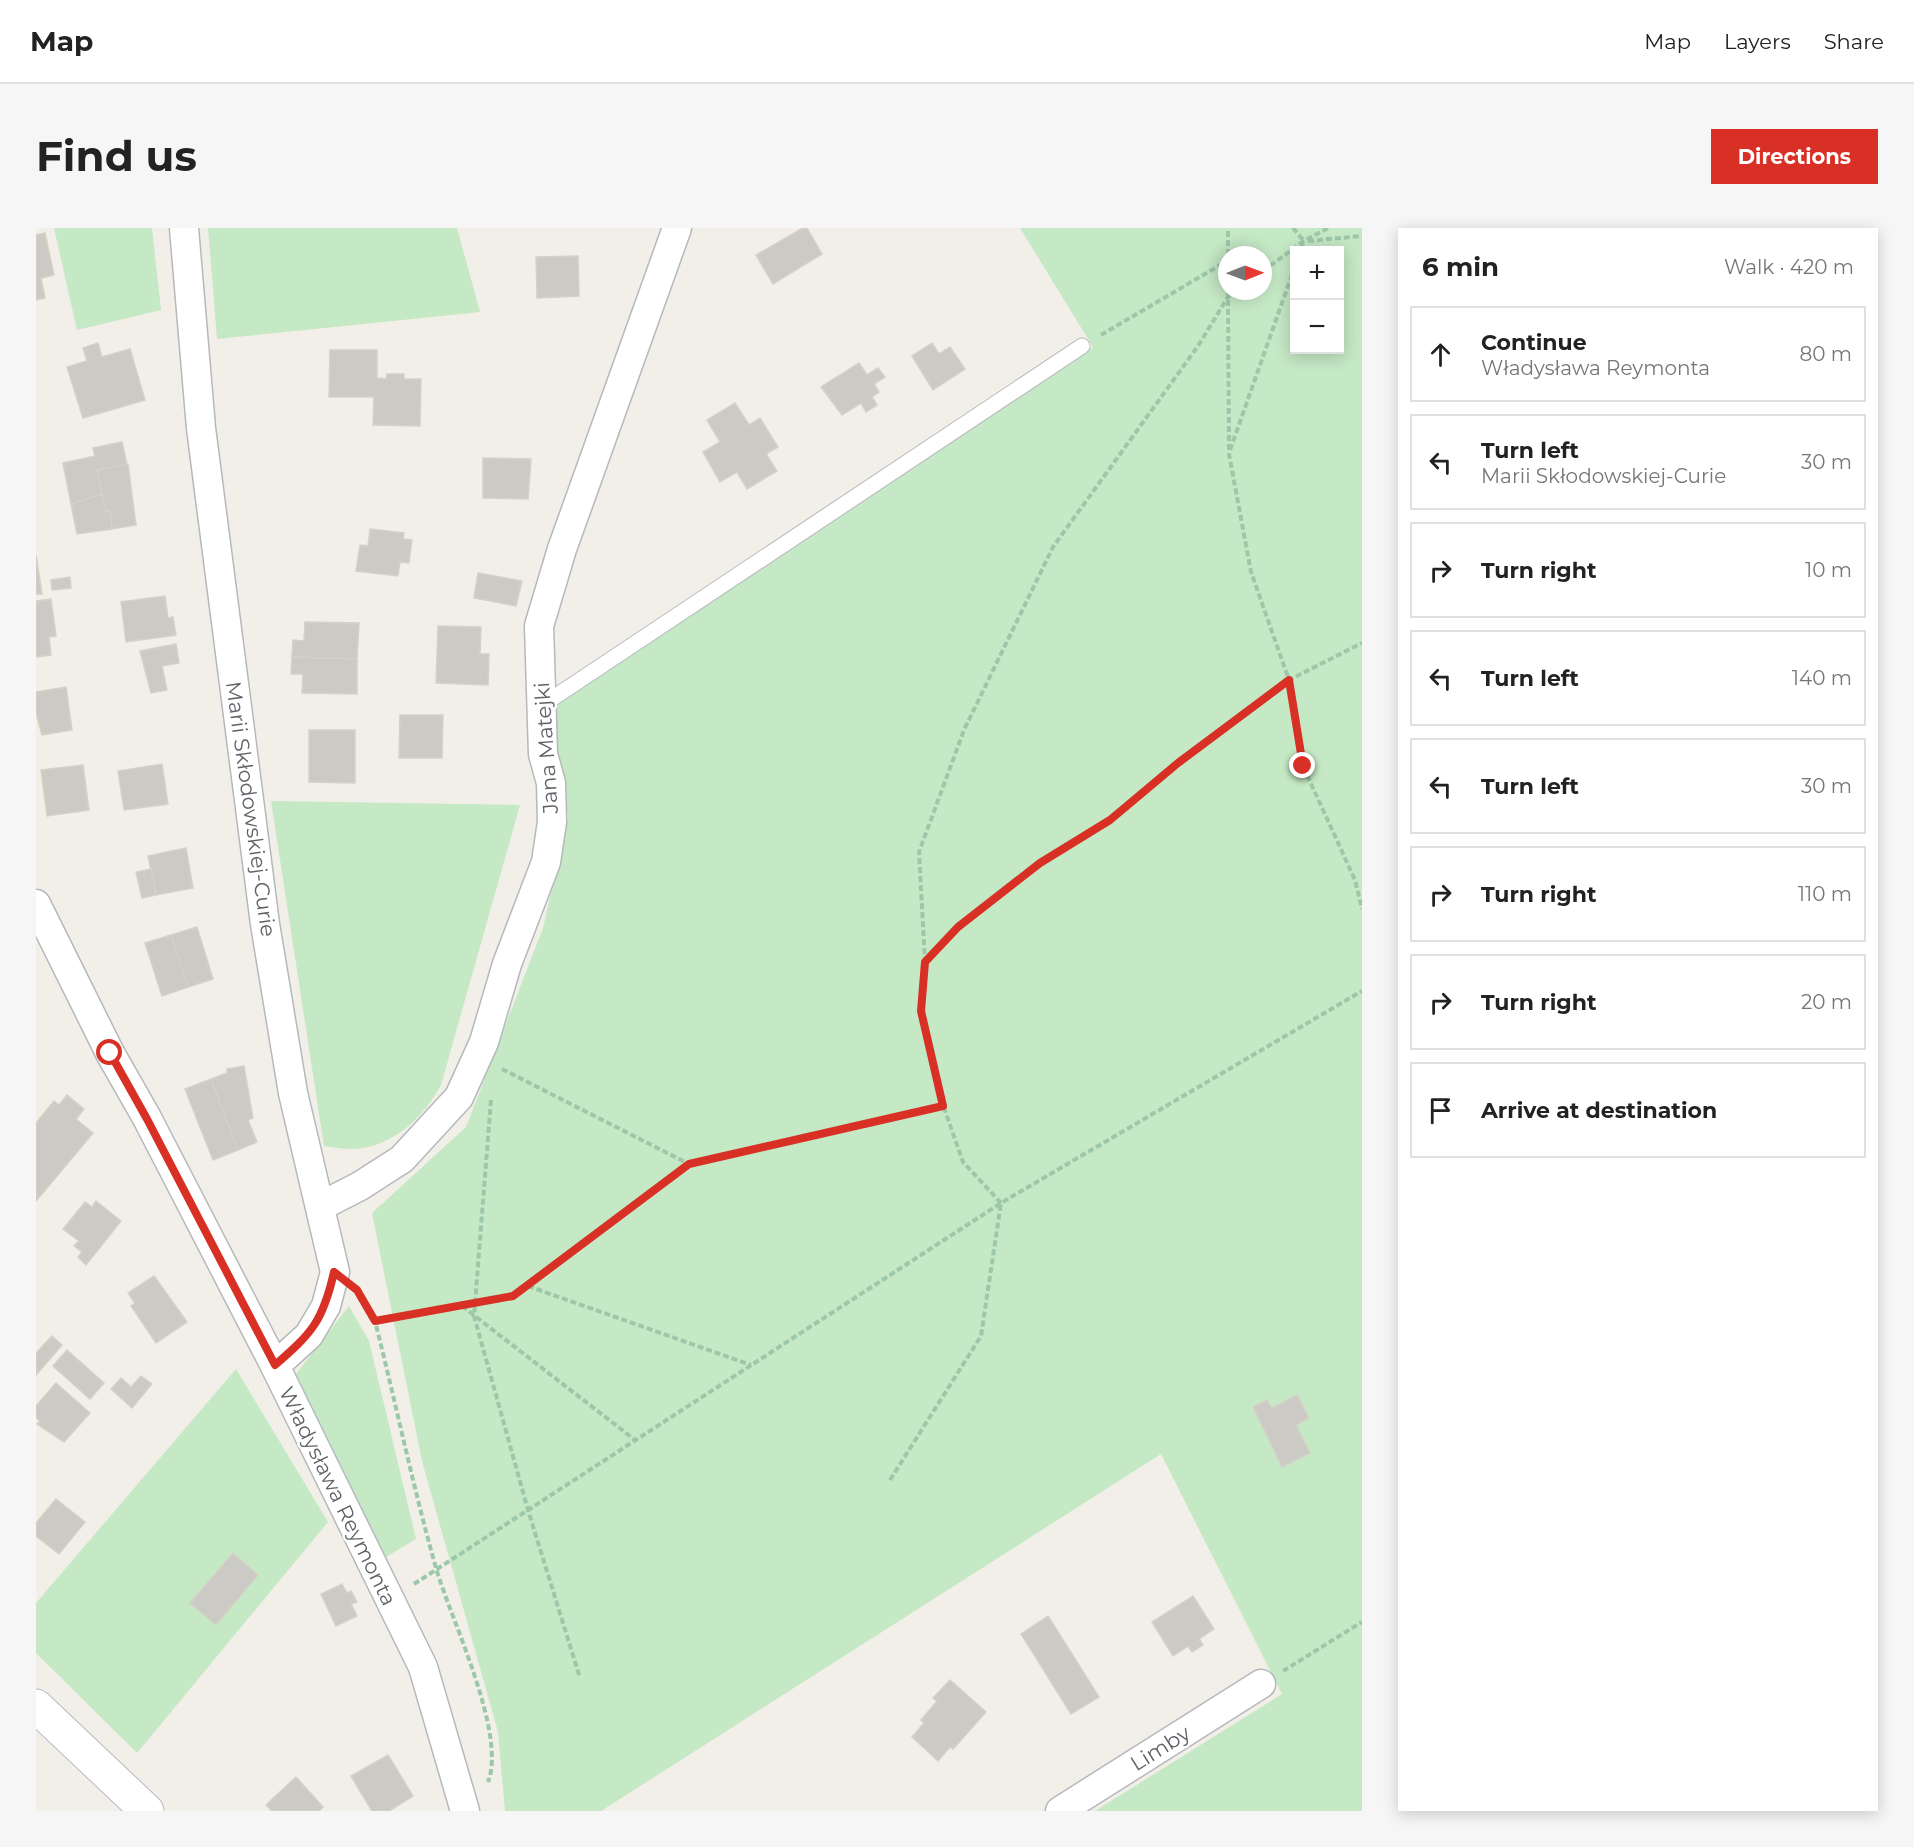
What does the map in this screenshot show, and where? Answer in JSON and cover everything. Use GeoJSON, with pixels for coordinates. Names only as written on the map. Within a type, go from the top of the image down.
{"type":"FeatureCollection","features":[{"type":"Feature","properties":{"kind":"main road"},"geometry":{"type":"LineString","coordinates":[[36,1706],[147,1811]]}},
{"type":"Feature","properties":{"kind":"street","name":"Marii Skłodowskiej-Curie"},"geometry":{"type":"LineString","coordinates":[[184,228],[201,428],[265,924],[293,1093],[321,1206],[334,1272],[326,1306],[309,1335],[275,1365]]}},
{"type":"Feature","properties":{"kind":"street","name":"Jana Matejki"},"geometry":{"type":"LineString","coordinates":[[321,1206],[360,1186],[402,1159],[459,1096],[486,1060],[524,915],[546,862],[552,822],[551,783],[543,754],[539,626],[547,594],[677,228]]}},
{"type":"Feature","properties":{"kind":"street","name":"Władysława Reymonta"},"geometry":{"type":"LineString","coordinates":[[36,904],[110,1053],[275,1365],[423,1667],[465,1811]]}},
{"type":"Feature","properties":{"kind":"street","name":"Limby"},"geometry":{"type":"LineString","coordinates":[[1060,1811],[1261,1684]]}},
{"type":"Feature","properties":{"kind":"lane"},"geometry":{"type":"LineString","coordinates":[[541,706],[1082,346]]}},
{"type":"Feature","properties":{"kind":"path"},"geometry":{"type":"LineString","coordinates":[[1228,228],[1228,246]]}},
{"type":"Feature","properties":{"kind":"path"},"geometry":{"type":"LineString","coordinates":[[1293,228],[1304,241]]}},
{"type":"Feature","properties":{"kind":"path"},"geometry":{"type":"LineString","coordinates":[[1272,264],[1304,241],[1328,228]]}},
{"type":"Feature","properties":{"kind":"path"},"geometry":{"type":"LineString","coordinates":[[1304,241],[1362,236]]}},
{"type":"Feature","properties":{"kind":"path"},"geometry":{"type":"LineString","coordinates":[[1302,246],[1304,241]]}},
{"type":"Feature","properties":{"kind":"path"},"geometry":{"type":"LineString","coordinates":[[1082,346],[1218,266]]}},
{"type":"Feature","properties":{"kind":"path"},"geometry":{"type":"LineString","coordinates":[[1229,454],[1290,280]]}},
{"type":"Feature","properties":{"kind":"path"},"geometry":{"type":"LineString","coordinates":[[1001,1203],[963,1162],[943,1106],[921,1011],[925,962],[919,852],[964,730],[1053,548],[1198,346],[1226,300]]}},
{"type":"Feature","properties":{"kind":"path"},"geometry":{"type":"LineString","coordinates":[[1228,300],[1229,454],[1251,572],[1289,680],[1303,766],[1355,880],[1362,909]]}},
{"type":"Feature","properties":{"kind":"path"},"geometry":{"type":"LineString","coordinates":[[925,962],[958,927],[1023,876],[1110,820],[1178,763],[1289,680],[1362,643]]}},
{"type":"Feature","properties":{"kind":"path"},"geometry":{"type":"LineString","coordinates":[[1355,880],[1362,885]]}},
{"type":"Feature","properties":{"kind":"path"},"geometry":{"type":"LineString","coordinates":[[390,1601],[1001,1203],[1362,991]]}},
{"type":"Feature","properties":{"kind":"path"},"geometry":{"type":"LineString","coordinates":[[580,1678],[528,1510],[474,1316],[486,1060],[689,1164]]}},
{"type":"Feature","properties":{"kind":"path"},"geometry":{"type":"LineString","coordinates":[[375,1321],[513,1296],[689,1164],[943,1106]]}},
{"type":"Feature","properties":{"kind":"path"},"geometry":{"type":"LineString","coordinates":[[890,1480],[981,1336],[1001,1203]]}},
{"type":"Feature","properties":{"kind":"path"},"geometry":{"type":"LineString","coordinates":[[334,1272],[357,1290],[375,1321],[436,1570],[480,1695],[493,1768],[485,1790]]}},
{"type":"Feature","properties":{"kind":"path"},"geometry":{"type":"LineString","coordinates":[[528,1285],[752,1365]]}},
{"type":"Feature","properties":{"kind":"path"},"geometry":{"type":"LineString","coordinates":[[461,1306],[635,1440]]}},
{"type":"Feature","properties":{"kind":"path"},"geometry":{"type":"LineString","coordinates":[[1261,1684],[1362,1622]]}},
{"type":"Feature","properties":{"kind":"green space"},"geometry":{"type":"Polygon","coordinates":[[[54,228],[152,228],[161,310],[77,330],[54,228]]]}},
{"type":"Feature","properties":{"kind":"green space"},"geometry":{"type":"Polygon","coordinates":[[[208,228],[457,228],[480,312],[217,339],[208,228]]]}},
{"type":"Feature","properties":{"kind":"green space"},"geometry":{"type":"Polygon","coordinates":[[[1020,228],[1362,228],[1362,1811],[1095,1811],[1282,1694],[1161,1454],[601,1811],[505,1811],[498,1732],[422,1461],[372,1213],[466,1127],[543,928],[568,817],[557,754],[557,703],[1093,347],[1020,228]]]}},
{"type":"Feature","properties":{"kind":"green space"},"geometry":{"type":"Polygon","coordinates":[[[271,801],[520,805],[441,1085],[425,1109],[405,1129],[393,1137],[367,1147],[349,1149],[324,1146],[271,801]]]}},
{"type":"Feature","properties":{"kind":"green space"},"geometry":{"type":"Polygon","coordinates":[[[349,1306],[369,1341],[416,1539],[386,1557],[296,1374],[349,1306]]]}},
{"type":"Feature","properties":{"kind":"green space"},"geometry":{"type":"Polygon","coordinates":[[[236,1369],[328,1522],[137,1753],[36,1653],[36,1603],[236,1369]]]}},
{"type":"Feature","properties":{"kind":"building"},"geometry":{"type":"Polygon","coordinates":[[[803,228],[807,228],[822,254],[773,284],[756,255],[803,228]]]}},
{"type":"Feature","properties":{"kind":"building"},"geometry":{"type":"Polygon","coordinates":[[[45,233],[54,275],[41,278],[45,298],[36,300],[36,235],[45,233]]]}},
{"type":"Feature","properties":{"kind":"building"},"geometry":{"type":"Polygon","coordinates":[[[578,256],[579,296],[537,298],[536,257],[578,256]]]}},
{"type":"Feature","properties":{"kind":"building"},"geometry":{"type":"Polygon","coordinates":[[[98,343],[102,357],[130,349],[145,400],[83,418],[67,367],[87,361],[83,348],[98,343]]]}},
{"type":"Feature","properties":{"kind":"building"},"geometry":{"type":"Polygon","coordinates":[[[932,343],[939,354],[950,347],[965,369],[933,390],[912,356],[932,343]]]}},
{"type":"Feature","properties":{"kind":"building"},"geometry":{"type":"Polygon","coordinates":[[[330,350],[377,350],[377,378],[386,379],[387,374],[404,374],[404,379],[421,379],[420,426],[373,425],[374,397],[329,397],[330,350]]]}},
{"type":"Feature","properties":{"kind":"building"},"geometry":{"type":"Polygon","coordinates":[[[859,363],[867,375],[878,368],[885,377],[874,384],[879,392],[872,397],[877,405],[866,412],[861,403],[842,415],[821,387],[859,363]]]}},
{"type":"Feature","properties":{"kind":"building"},"geometry":{"type":"Polygon","coordinates":[[[735,403],[749,425],[760,418],[778,447],[766,454],[777,471],[747,489],[737,472],[720,482],[703,452],[720,442],[707,420],[735,403]]]}},
{"type":"Feature","properties":{"kind":"building"},"geometry":{"type":"Polygon","coordinates":[[[122,442],[127,465],[97,470],[102,494],[71,504],[63,463],[95,456],[93,448],[122,442]]]}},
{"type":"Feature","properties":{"kind":"building"},"geometry":{"type":"Polygon","coordinates":[[[483,458],[531,459],[528,499],[483,498],[483,458]]]}},
{"type":"Feature","properties":{"kind":"building"},"geometry":{"type":"Polygon","coordinates":[[[128,464],[136,525],[112,529],[110,511],[106,512],[97,470],[128,464]]]}},
{"type":"Feature","properties":{"kind":"building"},"geometry":{"type":"Polygon","coordinates":[[[102,494],[106,512],[110,511],[112,529],[77,534],[71,504],[102,494]]]}},
{"type":"Feature","properties":{"kind":"building"},"geometry":{"type":"Polygon","coordinates":[[[370,529],[404,533],[403,539],[412,540],[409,563],[400,562],[398,576],[356,571],[360,545],[368,546],[370,529]]]}},
{"type":"Feature","properties":{"kind":"building"},"geometry":{"type":"Polygon","coordinates":[[[36,555],[42,594],[36,594],[36,555]]]}},
{"type":"Feature","properties":{"kind":"building"},"geometry":{"type":"Polygon","coordinates":[[[478,573],[522,581],[516,606],[474,598],[478,573]]]}},
{"type":"Feature","properties":{"kind":"building"},"geometry":{"type":"Polygon","coordinates":[[[70,577],[71,588],[52,590],[51,580],[70,577]]]}},
{"type":"Feature","properties":{"kind":"building"},"geometry":{"type":"Polygon","coordinates":[[[165,596],[168,618],[173,617],[176,635],[126,642],[121,602],[165,596]]]}},
{"type":"Feature","properties":{"kind":"building"},"geometry":{"type":"Polygon","coordinates":[[[51,599],[56,636],[49,637],[51,655],[36,657],[36,601],[51,599]]]}},
{"type":"Feature","properties":{"kind":"building"},"geometry":{"type":"Polygon","coordinates":[[[305,622],[359,623],[357,659],[292,657],[293,640],[304,641],[305,622]]]}},
{"type":"Feature","properties":{"kind":"building"},"geometry":{"type":"Polygon","coordinates":[[[438,626],[481,627],[480,654],[489,654],[488,685],[436,683],[438,626]]]}},
{"type":"Feature","properties":{"kind":"building"},"geometry":{"type":"Polygon","coordinates":[[[176,644],[179,663],[162,666],[167,690],[151,693],[140,651],[176,644]]]}},
{"type":"Feature","properties":{"kind":"building"},"geometry":{"type":"Polygon","coordinates":[[[292,657],[357,659],[357,694],[302,693],[303,674],[291,674],[292,657]]]}},
{"type":"Feature","properties":{"kind":"building"},"geometry":{"type":"Polygon","coordinates":[[[66,687],[72,730],[42,735],[36,713],[36,692],[66,687]]]}},
{"type":"Feature","properties":{"kind":"building"},"geometry":{"type":"Polygon","coordinates":[[[400,715],[443,715],[442,758],[399,758],[400,715]]]}},
{"type":"Feature","properties":{"kind":"building"},"geometry":{"type":"Polygon","coordinates":[[[309,730],[355,730],[355,783],[309,782],[309,730]]]}},
{"type":"Feature","properties":{"kind":"building"},"geometry":{"type":"Polygon","coordinates":[[[162,764],[168,804],[124,810],[118,771],[162,764]]]}},
{"type":"Feature","properties":{"kind":"building"},"geometry":{"type":"Polygon","coordinates":[[[83,765],[89,810],[47,816],[41,770],[83,765]]]}},
{"type":"Feature","properties":{"kind":"building"},"geometry":{"type":"Polygon","coordinates":[[[186,848],[193,888],[156,895],[148,856],[186,848]]]}},
{"type":"Feature","properties":{"kind":"building"},"geometry":{"type":"Polygon","coordinates":[[[151,869],[156,895],[142,898],[136,872],[151,869]]]}},
{"type":"Feature","properties":{"kind":"building"},"geometry":{"type":"Polygon","coordinates":[[[197,927],[213,979],[188,987],[171,935],[197,927]]]}},
{"type":"Feature","properties":{"kind":"building"},"geometry":{"type":"Polygon","coordinates":[[[171,935],[188,987],[162,996],[145,943],[171,935]]]}},
{"type":"Feature","properties":{"kind":"building"},"geometry":{"type":"Polygon","coordinates":[[[244,1066],[253,1118],[248,1120],[257,1142],[238,1150],[211,1079],[227,1073],[227,1069],[244,1066]]]}},
{"type":"Feature","properties":{"kind":"building"},"geometry":{"type":"Polygon","coordinates":[[[211,1079],[238,1150],[213,1160],[185,1089],[211,1079]]]}},
{"type":"Feature","properties":{"kind":"building"},"geometry":{"type":"Polygon","coordinates":[[[67,1095],[84,1109],[76,1119],[93,1133],[36,1201],[36,1123],[54,1101],[59,1105],[67,1095]]]}},
{"type":"Feature","properties":{"kind":"building"},"geometry":{"type":"Polygon","coordinates":[[[96,1201],[121,1221],[86,1265],[78,1257],[82,1252],[74,1246],[79,1241],[63,1229],[85,1202],[92,1207],[96,1201]]]}},
{"type":"Feature","properties":{"kind":"building"},"geometry":{"type":"Polygon","coordinates":[[[154,1276],[187,1322],[156,1343],[131,1306],[135,1303],[128,1293],[154,1276]]]}},
{"type":"Feature","properties":{"kind":"building"},"geometry":{"type":"Polygon","coordinates":[[[52,1336],[62,1345],[36,1375],[36,1353],[52,1336]]]}},
{"type":"Feature","properties":{"kind":"building"},"geometry":{"type":"Polygon","coordinates":[[[67,1350],[104,1383],[90,1399],[53,1366],[67,1350]]]}},
{"type":"Feature","properties":{"kind":"building"},"geometry":{"type":"Polygon","coordinates":[[[141,1376],[152,1384],[132,1408],[111,1389],[121,1378],[131,1387],[141,1376]]]}},
{"type":"Feature","properties":{"kind":"building"},"geometry":{"type":"Polygon","coordinates":[[[56,1383],[90,1413],[64,1442],[37,1424],[40,1421],[36,1418],[36,1406],[56,1383]]]}},
{"type":"Feature","properties":{"kind":"building"},"geometry":{"type":"Polygon","coordinates":[[[1297,1395],[1309,1418],[1296,1425],[1310,1453],[1282,1467],[1253,1407],[1267,1400],[1272,1408],[1297,1395]]]}},
{"type":"Feature","properties":{"kind":"building"},"geometry":{"type":"Polygon","coordinates":[[[56,1499],[85,1522],[59,1554],[36,1536],[36,1523],[56,1499]]]}},
{"type":"Feature","properties":{"kind":"building"},"geometry":{"type":"Polygon","coordinates":[[[233,1553],[258,1575],[216,1625],[190,1603],[233,1553]]]}},
{"type":"Feature","properties":{"kind":"building"},"geometry":{"type":"Polygon","coordinates":[[[342,1584],[347,1593],[351,1591],[357,1602],[351,1604],[357,1616],[336,1626],[321,1594],[342,1584]]]}},
{"type":"Feature","properties":{"kind":"building"},"geometry":{"type":"Polygon","coordinates":[[[1193,1596],[1214,1629],[1199,1639],[1203,1645],[1192,1652],[1188,1646],[1173,1656],[1152,1622],[1193,1596]]]}},
{"type":"Feature","properties":{"kind":"building"},"geometry":{"type":"Polygon","coordinates":[[[1048,1616],[1099,1697],[1071,1714],[1021,1634],[1048,1616]]]}},
{"type":"Feature","properties":{"kind":"building"},"geometry":{"type":"Polygon","coordinates":[[[950,1680],[986,1712],[953,1749],[950,1747],[938,1761],[912,1737],[924,1723],[921,1720],[937,1701],[933,1698],[950,1680]]]}},
{"type":"Feature","properties":{"kind":"building"},"geometry":{"type":"Polygon","coordinates":[[[388,1755],[413,1796],[389,1811],[372,1811],[351,1776],[388,1755]]]}},
{"type":"Feature","properties":{"kind":"building"},"geometry":{"type":"Polygon","coordinates":[[[296,1777],[323,1807],[319,1811],[272,1811],[266,1805],[296,1777]]]}},
{"type":"Feature","properties":{"kind":"route"},"geometry":{"type":"LineString","coordinates":[[110,1053],[147,1119],[275,1365],[309,1335],[326,1306],[334,1272],[357,1290],[375,1321],[513,1296],[689,1164],[943,1106],[921,1011],[925,962],[958,927],[1040,863],[1110,820],[1178,763],[1289,680],[1303,766]]}}]}
